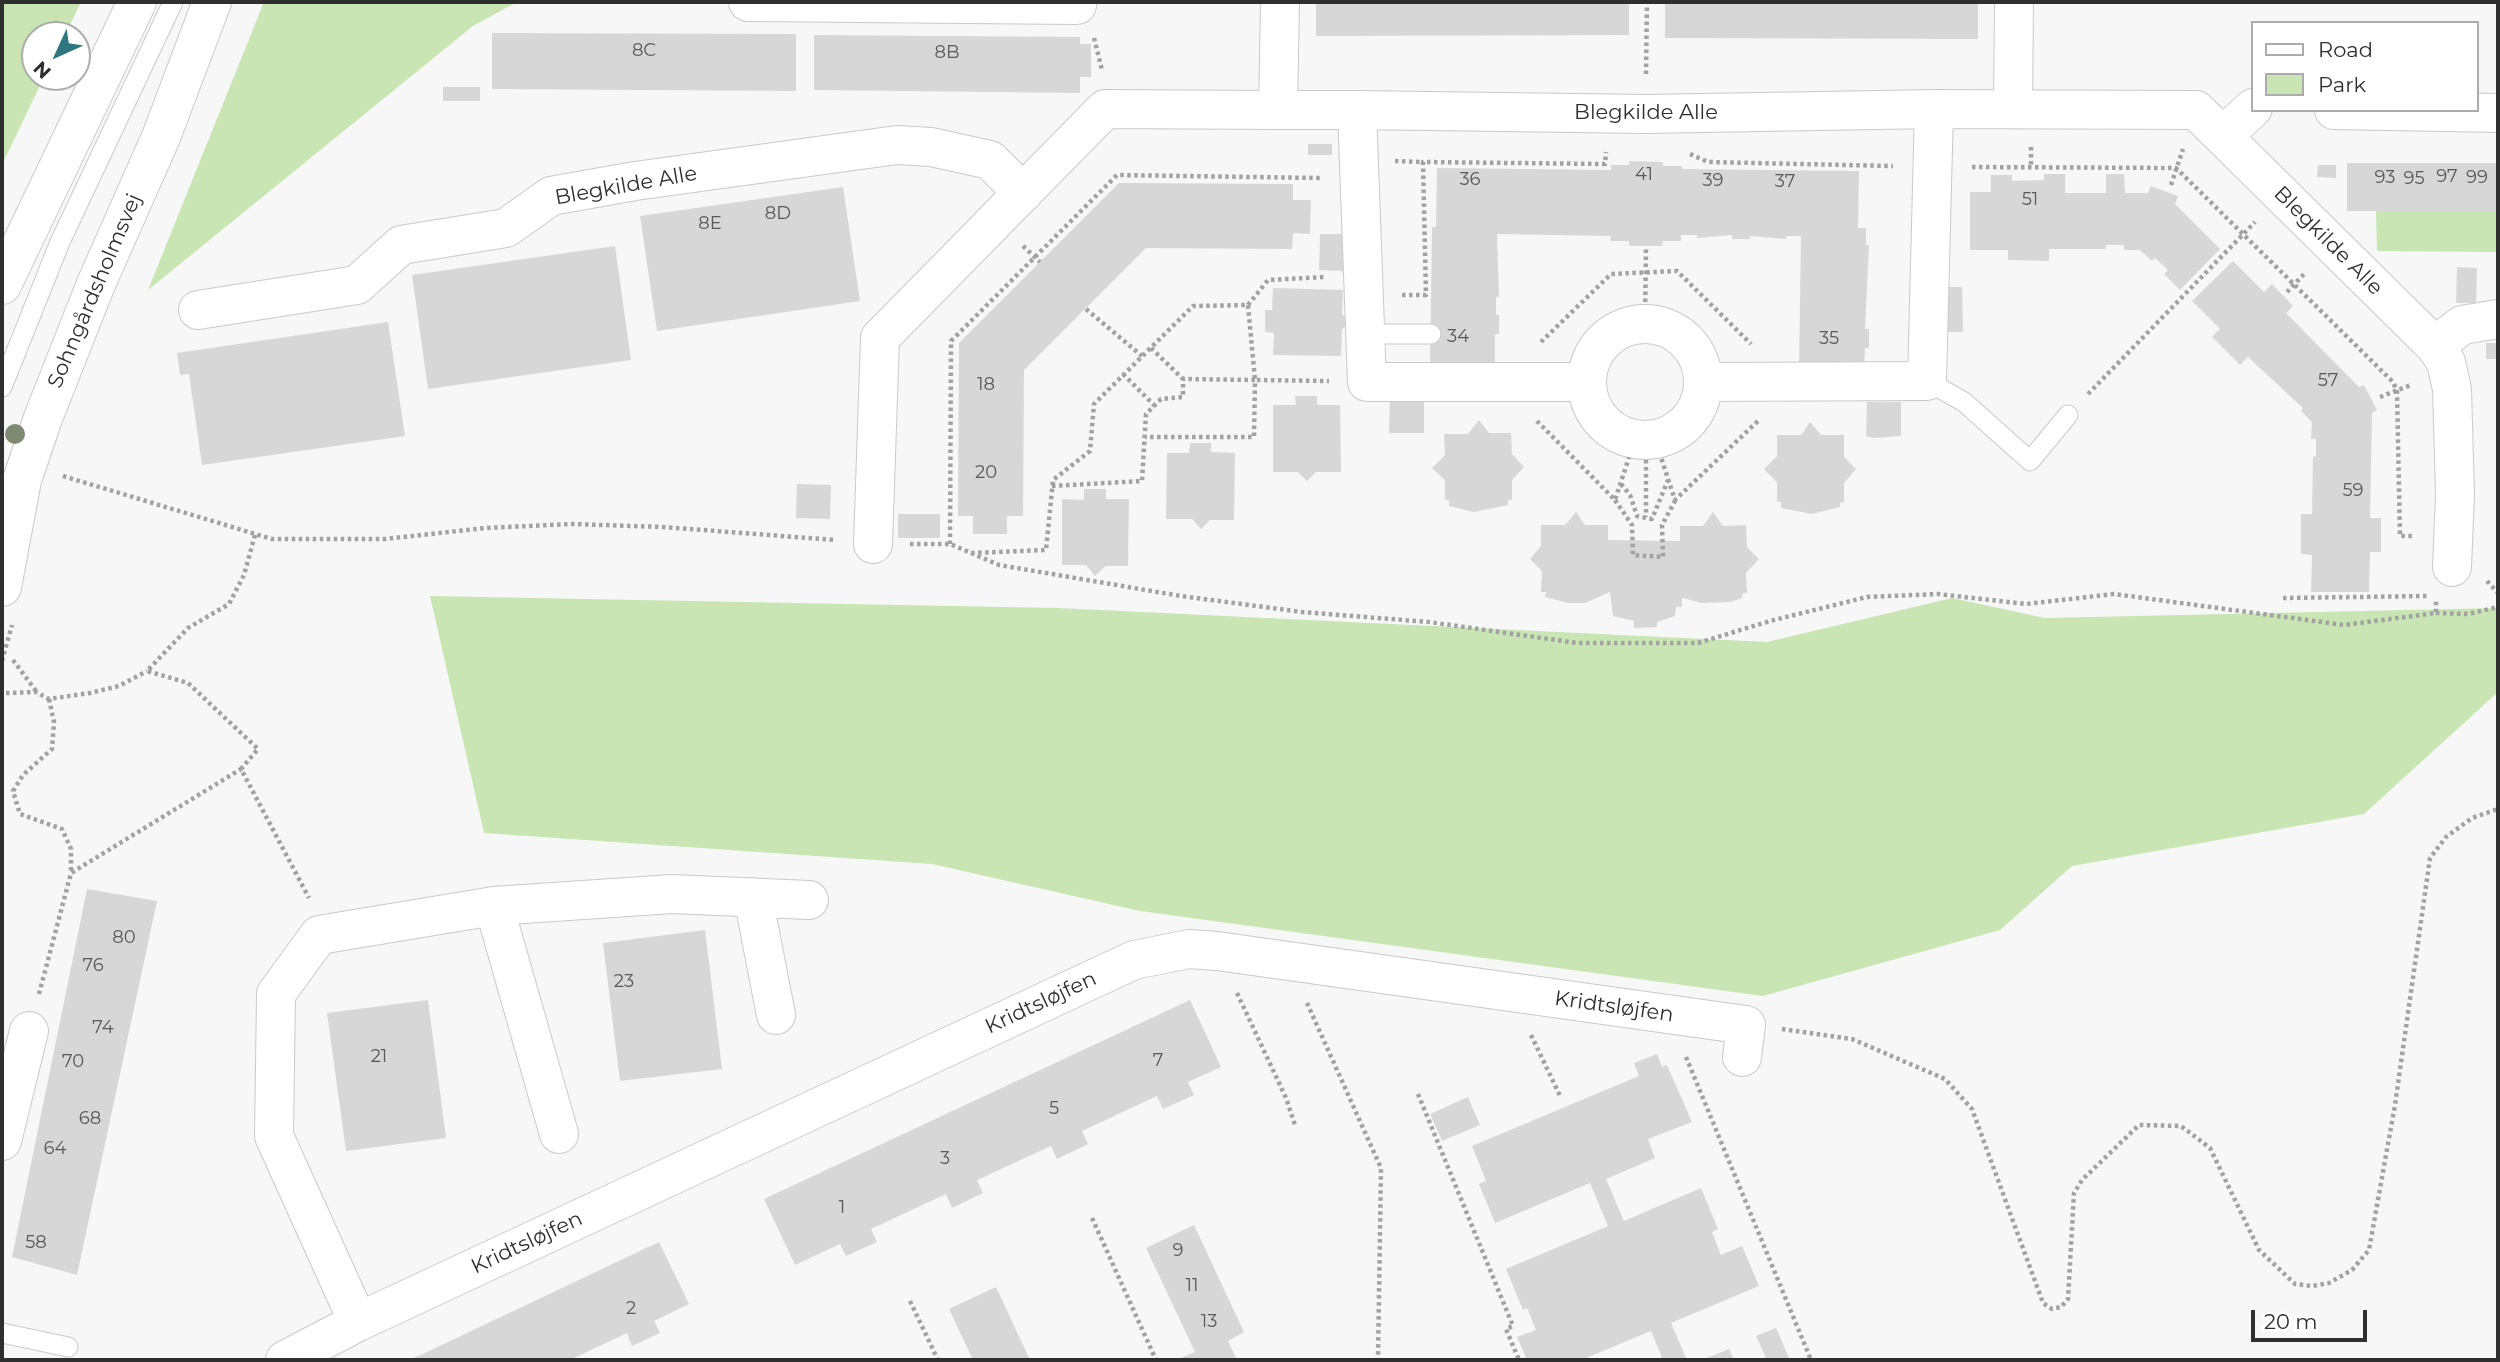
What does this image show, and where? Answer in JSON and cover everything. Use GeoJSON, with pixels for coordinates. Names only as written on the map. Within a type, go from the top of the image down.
{"type":"FeatureCollection","features":[{"type":"Feature","properties":{"kind":"street"},"geometry":{"type":"LineString","coordinates":[[2,285],[137,2]]}},
{"type":"Feature","properties":{"kind":"street","name":"Sohngårdsholmsvej"},"geometry":{"type":"LineString","coordinates":[[2,587],[12,492],[96,284],[166,125],[212,2]]}},
{"type":"Feature","properties":{"kind":"street"},"geometry":{"type":"LineString","coordinates":[[748,2],[1077,5]]}},
{"type":"Feature","properties":{"kind":"street"},"geometry":{"type":"LineString","coordinates":[[1278,110],[1280,2]]}},
{"type":"Feature","properties":{"kind":"street"},"geometry":{"type":"LineString","coordinates":[[2013,109],[2014,2]]}},
{"type":"Feature","properties":{"kind":"street"},"geometry":{"type":"LineString","coordinates":[[873,544],[880,338],[1105,108]]}},
{"type":"Feature","properties":{"kind":"street","name":"Blegkilde Alle"},"geometry":{"type":"LineString","coordinates":[[1105,108],[1646,114],[1934,109],[2196,110],[2435,346],[2446,362],[2452,390],[2453,551]]}},
{"type":"Feature","properties":{"kind":"street"},"geometry":{"type":"LineString","coordinates":[[1703,382],[1927,381],[1934,109]]}},
{"type":"Feature","properties":{"kind":"street"},"geometry":{"type":"LineString","coordinates":[[2223,136],[2252,109]]}},
{"type":"Feature","properties":{"kind":"street"},"geometry":{"type":"LineString","coordinates":[[1357,110],[1367,382],[1586,382]]}},
{"type":"Feature","properties":{"kind":"street"},"geometry":{"type":"LineString","coordinates":[[2443,112],[2498,113]]}},
{"type":"Feature","properties":{"kind":"street","name":"Blegkilde Alle"},"geometry":{"type":"LineString","coordinates":[[198,310],[357,285],[401,245],[506,228],[551,197],[635,181],[897,145],[931,146],[990,160],[1023,192]]}},
{"type":"Feature","properties":{"kind":"street"},"geometry":{"type":"LineString","coordinates":[[2435,346],[2462,325],[2498,319]]}},
{"type":"Feature","properties":{"kind":"street"},"geometry":{"type":"LineString","coordinates":[[1645,323],[1663,326],[1679,335],[1692,348],[1700,364],[1703,382],[1700,402],[1689,419],[1674,432],[1645,439],[1616,432],[1600,419],[1590,402],[1586,382],[1589,364],[1598,347],[1611,334],[1627,326],[1645,323]]}},
{"type":"Feature","properties":{"kind":"street"},"geometry":{"type":"LineString","coordinates":[[358,1322],[274,1136],[276,994],[319,935],[494,906],[672,894],[809,900]]}},
{"type":"Feature","properties":{"kind":"street"},"geometry":{"type":"LineString","coordinates":[[753,897],[776,1015]]}},
{"type":"Feature","properties":{"kind":"street"},"geometry":{"type":"LineString","coordinates":[[494,906],[559,1135]]}},
{"type":"Feature","properties":{"kind":"street","name":"Kridtsløjfen"},"geometry":{"type":"LineString","coordinates":[[285,1360],[358,1322],[1134,960],[1189,949],[1217,951],[1744,1041]]}},
{"type":"Feature","properties":{"kind":"street"},"geometry":{"type":"LineString","coordinates":[[2,1141],[29,1031]]}},
{"type":"Feature","properties":{"kind":"lane"},"geometry":{"type":"LineString","coordinates":[[2,387],[60,243],[173,2]]}},
{"type":"Feature","properties":{"kind":"lane"},"geometry":{"type":"LineString","coordinates":[[1365,334],[1430,334]]}},
{"type":"Feature","properties":{"kind":"lane"},"geometry":{"type":"LineString","coordinates":[[1927,381],[1964,402],[2029,461],[2068,415]]}},
{"type":"Feature","properties":{"kind":"lane"},"geometry":{"type":"LineString","coordinates":[[2,1333],[68,1347]]}},
{"type":"Feature","properties":{"kind":"path"},"geometry":{"type":"LineString","coordinates":[[1646,114],[1647,2]]}},
{"type":"Feature","properties":{"kind":"path"},"geometry":{"type":"LineString","coordinates":[[1077,5],[1093,30],[1095,50],[1105,78],[1105,108]]}},
{"type":"Feature","properties":{"kind":"path"},"geometry":{"type":"LineString","coordinates":[[1393,295],[1426,295],[1423,162],[1605,164],[1606,151],[1620,151]]}},
{"type":"Feature","properties":{"kind":"path"},"geometry":{"type":"LineString","coordinates":[[1687,153],[1708,162],[2176,168],[2245,233],[2393,382],[2397,391],[2400,536],[2453,551]]}},
{"type":"Feature","properties":{"kind":"path"},"geometry":{"type":"LineString","coordinates":[[950,544],[951,341],[1117,175],[1326,178]]}},
{"type":"Feature","properties":{"kind":"path"},"geometry":{"type":"LineString","coordinates":[[2068,415],[2281,196]]}},
{"type":"Feature","properties":{"kind":"path"},"geometry":{"type":"LineString","coordinates":[[1645,323],[1646,246]]}},
{"type":"Feature","properties":{"kind":"path"},"geometry":{"type":"LineString","coordinates":[[1677,271],[1762,354],[1762,417],[1675,500],[1662,526],[1663,557],[1633,555],[1632,525],[1615,500],[1528,413],[1526,356],[1611,274],[1646,272],[1677,271]]}},
{"type":"Feature","properties":{"kind":"path"},"geometry":{"type":"LineString","coordinates":[[1145,437],[1254,437],[1255,380],[1248,305],[1268,280],[1337,277]]}},
{"type":"Feature","properties":{"kind":"path"},"geometry":{"type":"LineString","coordinates":[[971,553],[1046,550],[1053,480],[1090,451],[1094,404],[1193,306],[1248,305]]}},
{"type":"Feature","properties":{"kind":"path"},"geometry":{"type":"LineString","coordinates":[[1086,309],[1142,356]]}},
{"type":"Feature","properties":{"kind":"path"},"geometry":{"type":"LineString","coordinates":[[1151,348],[1183,379],[1367,382]]}},
{"type":"Feature","properties":{"kind":"path"},"geometry":{"type":"LineString","coordinates":[[1124,374],[1155,406]]}},
{"type":"Feature","properties":{"kind":"path"},"geometry":{"type":"LineString","coordinates":[[1052,486],[1142,481],[1146,414],[1161,399],[1183,397],[1183,379]]}},
{"type":"Feature","properties":{"kind":"path"},"geometry":{"type":"LineString","coordinates":[[1615,500],[1621,483],[1645,439]]}},
{"type":"Feature","properties":{"kind":"path"},"geometry":{"type":"LineString","coordinates":[[1645,439],[1668,480],[1675,500]]}},
{"type":"Feature","properties":{"kind":"path"},"geometry":{"type":"LineString","coordinates":[[1645,439],[1646,517]]}},
{"type":"Feature","properties":{"kind":"path"},"geometry":{"type":"LineString","coordinates":[[62,476],[272,539],[386,539],[485,528],[572,524],[663,527],[873,544],[950,544],[999,565],[1181,596],[1302,612],[1429,622],[1577,643],[1698,643],[1770,621],[1867,597],[1938,594],[2026,604],[2114,594],[2344,625],[2436,613],[2468,614],[2498,607]]}},
{"type":"Feature","properties":{"kind":"path"},"geometry":{"type":"LineString","coordinates":[[1621,483],[1630,495],[1637,516],[1652,519],[1668,480]]}},
{"type":"Feature","properties":{"kind":"path"},"geometry":{"type":"LineString","coordinates":[[13,660],[36,692],[50,699],[119,686],[147,671],[188,628],[229,604],[244,575],[256,535]]}},
{"type":"Feature","properties":{"kind":"path"},"geometry":{"type":"LineString","coordinates":[[2283,598],[2436,596],[2436,613]]}},
{"type":"Feature","properties":{"kind":"path"},"geometry":{"type":"LineString","coordinates":[[71,873],[241,769],[258,749],[188,683],[147,671]]}},
{"type":"Feature","properties":{"kind":"path"},"geometry":{"type":"LineString","coordinates":[[6,693],[36,692]]}},
{"type":"Feature","properties":{"kind":"path"},"geometry":{"type":"LineString","coordinates":[[29,1031],[71,873],[71,849],[62,829],[20,814],[13,791],[23,775],[52,749],[54,722],[50,699]]}},
{"type":"Feature","properties":{"kind":"path"},"geometry":{"type":"LineString","coordinates":[[241,769],[312,902],[319,935]]}},
{"type":"Feature","properties":{"kind":"path"},"geometry":{"type":"LineString","coordinates":[[1744,1041],[1852,1039],[1945,1079],[1972,1109],[2043,1303],[2052,1309],[2061,1307],[2068,1299],[2074,1193],[2082,1180],[2140,1125],[2181,1126],[2210,1148],[2259,1250],[2295,1284],[2312,1286],[2329,1283],[2352,1270],[2369,1250],[2395,1105],[2430,858],[2446,837],[2472,818],[2498,809]]}},
{"type":"Feature","properties":{"kind":"path"},"geometry":{"type":"LineString","coordinates":[[1217,951],[1286,1098],[1295,1125]]}},
{"type":"Feature","properties":{"kind":"path"},"geometry":{"type":"LineString","coordinates":[[1290,964],[1381,1168],[1378,1360]]}},
{"type":"Feature","properties":{"kind":"path"},"geometry":{"type":"LineString","coordinates":[[1528,1030],[1562,1098]]}},
{"type":"Feature","properties":{"kind":"path"},"geometry":{"type":"LineString","coordinates":[[1684,1050],[1811,1360]]}},
{"type":"Feature","properties":{"kind":"path"},"geometry":{"type":"LineString","coordinates":[[1418,1094],[1513,1326],[1506,1329],[1519,1360]]}},
{"type":"Feature","properties":{"kind":"path"},"geometry":{"type":"LineString","coordinates":[[1092,1218],[1156,1360]]}},
{"type":"Feature","properties":{"kind":"path"},"geometry":{"type":"LineString","coordinates":[[910,1301],[938,1360]]}},
{"type":"Feature","properties":{"kind":"green space"},"geometry":{"type":"Polygon","coordinates":[[[2,2],[81,2],[72,21],[21,21],[21,91],[37,91],[2,165],[2,2]]]}},
{"type":"Feature","properties":{"kind":"green space"},"geometry":{"type":"Polygon","coordinates":[[[264,2],[517,2],[473,26],[148,290],[264,2]]]}},
{"type":"Feature","properties":{"kind":"green space"},"geometry":{"type":"Polygon","coordinates":[[[2376,211],[2498,211],[2498,252],[2377,251],[2376,211]]]}},
{"type":"Feature","properties":{"kind":"green space"},"geometry":{"type":"Polygon","coordinates":[[[430,596],[1058,608],[1767,642],[1952,598],[2045,618],[2498,608],[2498,692],[2364,814],[2072,866],[2000,930],[1763,996],[1140,911],[932,864],[484,833],[430,596]]]}},
{"type":"Feature","properties":{"kind":"building"},"geometry":{"type":"Polygon","coordinates":[[[1316,2],[1629,2],[1629,35],[1316,36],[1316,2]]]}},
{"type":"Feature","properties":{"kind":"building"},"geometry":{"type":"Polygon","coordinates":[[[1665,2],[1978,2],[1978,39],[1665,38],[1665,2]]]}},
{"type":"Feature","properties":{"kind":"building"},"geometry":{"type":"Polygon","coordinates":[[[492,33],[796,34],[796,91],[492,89],[492,33]]]}},
{"type":"Feature","properties":{"kind":"building"},"geometry":{"type":"Polygon","coordinates":[[[814,35],[1080,37],[1080,44],[1091,44],[1091,77],[1080,77],[1080,93],[814,90],[814,35]]]}},
{"type":"Feature","properties":{"kind":"building"},"geometry":{"type":"Polygon","coordinates":[[[443,87],[480,87],[480,101],[443,101],[443,87]]]}},
{"type":"Feature","properties":{"kind":"building"},"geometry":{"type":"Polygon","coordinates":[[[1308,144],[1332,144],[1332,155],[1308,155],[1308,144]]]}},
{"type":"Feature","properties":{"kind":"building"},"geometry":{"type":"Polygon","coordinates":[[[1629,161],[1663,162],[1663,166],[1682,166],[1682,169],[1859,171],[1858,228],[1866,228],[1866,245],[1869,245],[1865,329],[1869,329],[1869,348],[1865,348],[1864,369],[1799,368],[1801,236],[1786,236],[1786,239],[1750,236],[1750,239],[1732,239],[1732,235],[1697,238],[1697,235],[1681,235],[1681,241],[1663,241],[1662,246],[1629,246],[1629,241],[1610,241],[1611,236],[1497,234],[1499,297],[1496,297],[1496,315],[1499,315],[1499,334],[1495,334],[1495,367],[1430,366],[1432,227],[1436,227],[1437,168],[1611,170],[1611,165],[1629,165],[1629,161]]]}},
{"type":"Feature","properties":{"kind":"building"},"geometry":{"type":"Polygon","coordinates":[[[2347,163],[2498,163],[2498,211],[2347,211],[2347,163]]]}},
{"type":"Feature","properties":{"kind":"building"},"geometry":{"type":"Polygon","coordinates":[[[2318,165],[2336,165],[2336,178],[2317,177],[2318,165]]]}},
{"type":"Feature","properties":{"kind":"building"},"geometry":{"type":"Polygon","coordinates":[[[2044,174],[2065,174],[2065,193],[2106,193],[2106,174],[2124,174],[2125,193],[2148,193],[2151,186],[2178,196],[2175,204],[2220,249],[2180,290],[2164,274],[2168,270],[2155,258],[2152,261],[2140,250],[2124,250],[2124,245],[2106,245],[2106,249],[2049,249],[2049,261],[2008,260],[2008,250],[1970,250],[1970,192],[1991,192],[1991,175],[2012,175],[2012,181],[2044,180],[2044,174]]]}},
{"type":"Feature","properties":{"kind":"building"},"geometry":{"type":"Polygon","coordinates":[[[1119,183],[1293,184],[1293,200],[1311,200],[1310,234],[1293,233],[1292,249],[1146,248],[1024,370],[1023,516],[1007,516],[1007,534],[973,534],[973,516],[958,516],[959,343],[1119,183]]]}},
{"type":"Feature","properties":{"kind":"building"},"geometry":{"type":"Polygon","coordinates":[[[843,187],[860,301],[657,331],[640,216],[843,187]]]}},
{"type":"Feature","properties":{"kind":"building"},"geometry":{"type":"Polygon","coordinates":[[[1320,234],[1344,234],[1343,271],[1319,270],[1320,234]]]}},
{"type":"Feature","properties":{"kind":"building"},"geometry":{"type":"Polygon","coordinates":[[[615,246],[631,360],[428,389],[412,275],[615,246]]]}},
{"type":"Feature","properties":{"kind":"building"},"geometry":{"type":"Polygon","coordinates":[[[2233,261],[2264,292],[2272,284],[2293,306],[2286,313],[2359,387],[2364,385],[2377,410],[2372,413],[2370,518],[2381,518],[2381,552],[2370,552],[2369,592],[2311,592],[2312,555],[2301,554],[2301,514],[2312,514],[2316,439],[2311,439],[2312,422],[2301,411],[2303,408],[2248,357],[2240,365],[2212,337],[2220,329],[2192,301],[2233,261]]]}},
{"type":"Feature","properties":{"kind":"building"},"geometry":{"type":"Polygon","coordinates":[[[2457,267],[2477,268],[2476,303],[2456,303],[2457,267]]]}},
{"type":"Feature","properties":{"kind":"building"},"geometry":{"type":"Polygon","coordinates":[[[1941,287],[1962,287],[1963,332],[1942,332],[1941,287]]]}},
{"type":"Feature","properties":{"kind":"building"},"geometry":{"type":"Polygon","coordinates":[[[1273,288],[1343,290],[1342,314],[1351,322],[1342,329],[1341,356],[1273,355],[1274,333],[1265,332],[1265,310],[1272,310],[1273,288]]]}},
{"type":"Feature","properties":{"kind":"building"},"geometry":{"type":"Polygon","coordinates":[[[388,322],[405,436],[202,465],[189,374],[180,375],[177,353],[388,322]]]}},
{"type":"Feature","properties":{"kind":"building"},"geometry":{"type":"Polygon","coordinates":[[[2486,343],[2498,343],[2498,359],[2486,359],[2486,343]]]}},
{"type":"Feature","properties":{"kind":"building"},"geometry":{"type":"Polygon","coordinates":[[[1295,396],[1317,396],[1317,405],[1340,405],[1341,472],[1316,472],[1307,481],[1298,472],[1273,472],[1273,405],[1296,405],[1295,396]]]}},
{"type":"Feature","properties":{"kind":"building"},"geometry":{"type":"Polygon","coordinates":[[[1390,399],[1424,400],[1424,433],[1389,433],[1390,399]]]}},
{"type":"Feature","properties":{"kind":"building"},"geometry":{"type":"Polygon","coordinates":[[[1867,402],[1901,402],[1901,436],[1866,436],[1867,402]]]}},
{"type":"Feature","properties":{"kind":"building"},"geometry":{"type":"Polygon","coordinates":[[[1479,420],[1489,433],[1511,433],[1512,454],[1524,467],[1512,480],[1512,500],[1508,500],[1508,505],[1474,512],[1449,506],[1449,500],[1445,500],[1445,480],[1432,468],[1445,455],[1444,434],[1468,434],[1479,420]]]}},
{"type":"Feature","properties":{"kind":"building"},"geometry":{"type":"Polygon","coordinates":[[[1810,422],[1821,435],[1844,435],[1844,457],[1856,469],[1844,483],[1844,502],[1840,503],[1840,507],[1812,514],[1781,508],[1781,502],[1777,502],[1777,482],[1764,469],[1777,456],[1777,435],[1801,435],[1810,422]]]}},
{"type":"Feature","properties":{"kind":"building"},"geometry":{"type":"Polygon","coordinates":[[[1190,443],[1211,443],[1211,452],[1235,453],[1234,520],[1210,520],[1201,529],[1192,519],[1166,519],[1167,453],[1189,453],[1190,443]]]}},
{"type":"Feature","properties":{"kind":"building"},"geometry":{"type":"Polygon","coordinates":[[[797,484],[831,485],[830,519],[796,518],[797,484]]]}},
{"type":"Feature","properties":{"kind":"building"},"geometry":{"type":"Polygon","coordinates":[[[1084,489],[1106,489],[1106,499],[1129,499],[1128,566],[1105,566],[1095,576],[1086,565],[1062,565],[1062,499],[1084,500],[1084,489]]]}},
{"type":"Feature","properties":{"kind":"building"},"geometry":{"type":"Polygon","coordinates":[[[1576,512],[1585,525],[1608,525],[1608,540],[1680,541],[1680,526],[1703,526],[1713,512],[1723,526],[1746,525],[1747,547],[1759,559],[1746,573],[1747,593],[1730,602],[1702,603],[1682,598],[1682,607],[1676,607],[1675,616],[1657,622],[1657,627],[1634,628],[1634,621],[1613,616],[1610,592],[1585,603],[1568,603],[1545,597],[1546,592],[1541,592],[1542,571],[1530,559],[1541,546],[1541,525],[1565,525],[1576,512]]]}},
{"type":"Feature","properties":{"kind":"building"},"geometry":{"type":"Polygon","coordinates":[[[898,514],[940,514],[940,538],[898,538],[898,514]]]}},
{"type":"Feature","properties":{"kind":"building"},"geometry":{"type":"Polygon","coordinates":[[[87,889],[157,901],[77,1275],[12,1257],[87,889]]]}},
{"type":"Feature","properties":{"kind":"building"},"geometry":{"type":"Polygon","coordinates":[[[705,930],[722,1069],[620,1081],[603,943],[705,930]]]}},
{"type":"Feature","properties":{"kind":"building"},"geometry":{"type":"Polygon","coordinates":[[[428,1000],[446,1138],[346,1151],[327,1013],[428,1000]]]}},
{"type":"Feature","properties":{"kind":"building"},"geometry":{"type":"Polygon","coordinates":[[[1190,1000],[1221,1067],[1188,1082],[1194,1095],[1163,1109],[1157,1096],[1082,1131],[1088,1144],[1057,1159],[1051,1146],[977,1180],[983,1193],[952,1208],[946,1194],[871,1229],[877,1242],[846,1256],[840,1244],[795,1265],[764,1199],[1190,1000]]]}},
{"type":"Feature","properties":{"kind":"building"},"geometry":{"type":"Polygon","coordinates":[[[1657,1054],[1662,1067],[1667,1065],[1692,1122],[1648,1139],[1655,1158],[1606,1179],[1624,1221],[1701,1188],[1718,1229],[1712,1232],[1721,1255],[1742,1246],[1759,1286],[1671,1323],[1687,1360],[1663,1360],[1651,1331],[1581,1360],[1527,1360],[1517,1337],[1536,1330],[1527,1308],[1523,1310],[1506,1269],[1608,1226],[1590,1183],[1495,1223],[1479,1184],[1486,1181],[1472,1146],[1639,1076],[1634,1063],[1657,1054]]]}},
{"type":"Feature","properties":{"kind":"building"},"geometry":{"type":"Polygon","coordinates":[[[1468,1097],[1480,1125],[1442,1141],[1430,1114],[1468,1097]]]}},
{"type":"Feature","properties":{"kind":"building"},"geometry":{"type":"Polygon","coordinates":[[[1194,1225],[1244,1332],[1228,1341],[1237,1360],[1176,1360],[1195,1352],[1146,1248],[1194,1225]]]}},
{"type":"Feature","properties":{"kind":"building"},"geometry":{"type":"Polygon","coordinates":[[[659,1242],[689,1304],[654,1321],[660,1333],[632,1346],[627,1333],[570,1360],[410,1360],[659,1242]]]}},
{"type":"Feature","properties":{"kind":"building"},"geometry":{"type":"Polygon","coordinates":[[[996,1287],[1030,1360],[973,1360],[949,1309],[996,1287]]]}},
{"type":"Feature","properties":{"kind":"building"},"geometry":{"type":"Polygon","coordinates":[[[1776,1328],[1790,1360],[1767,1360],[1756,1336],[1776,1328]]]}},
{"type":"Feature","properties":{"kind":"building"},"geometry":{"type":"Polygon","coordinates":[[[1729,1349],[1734,1360],[1702,1360],[1729,1349]]]}}]}
